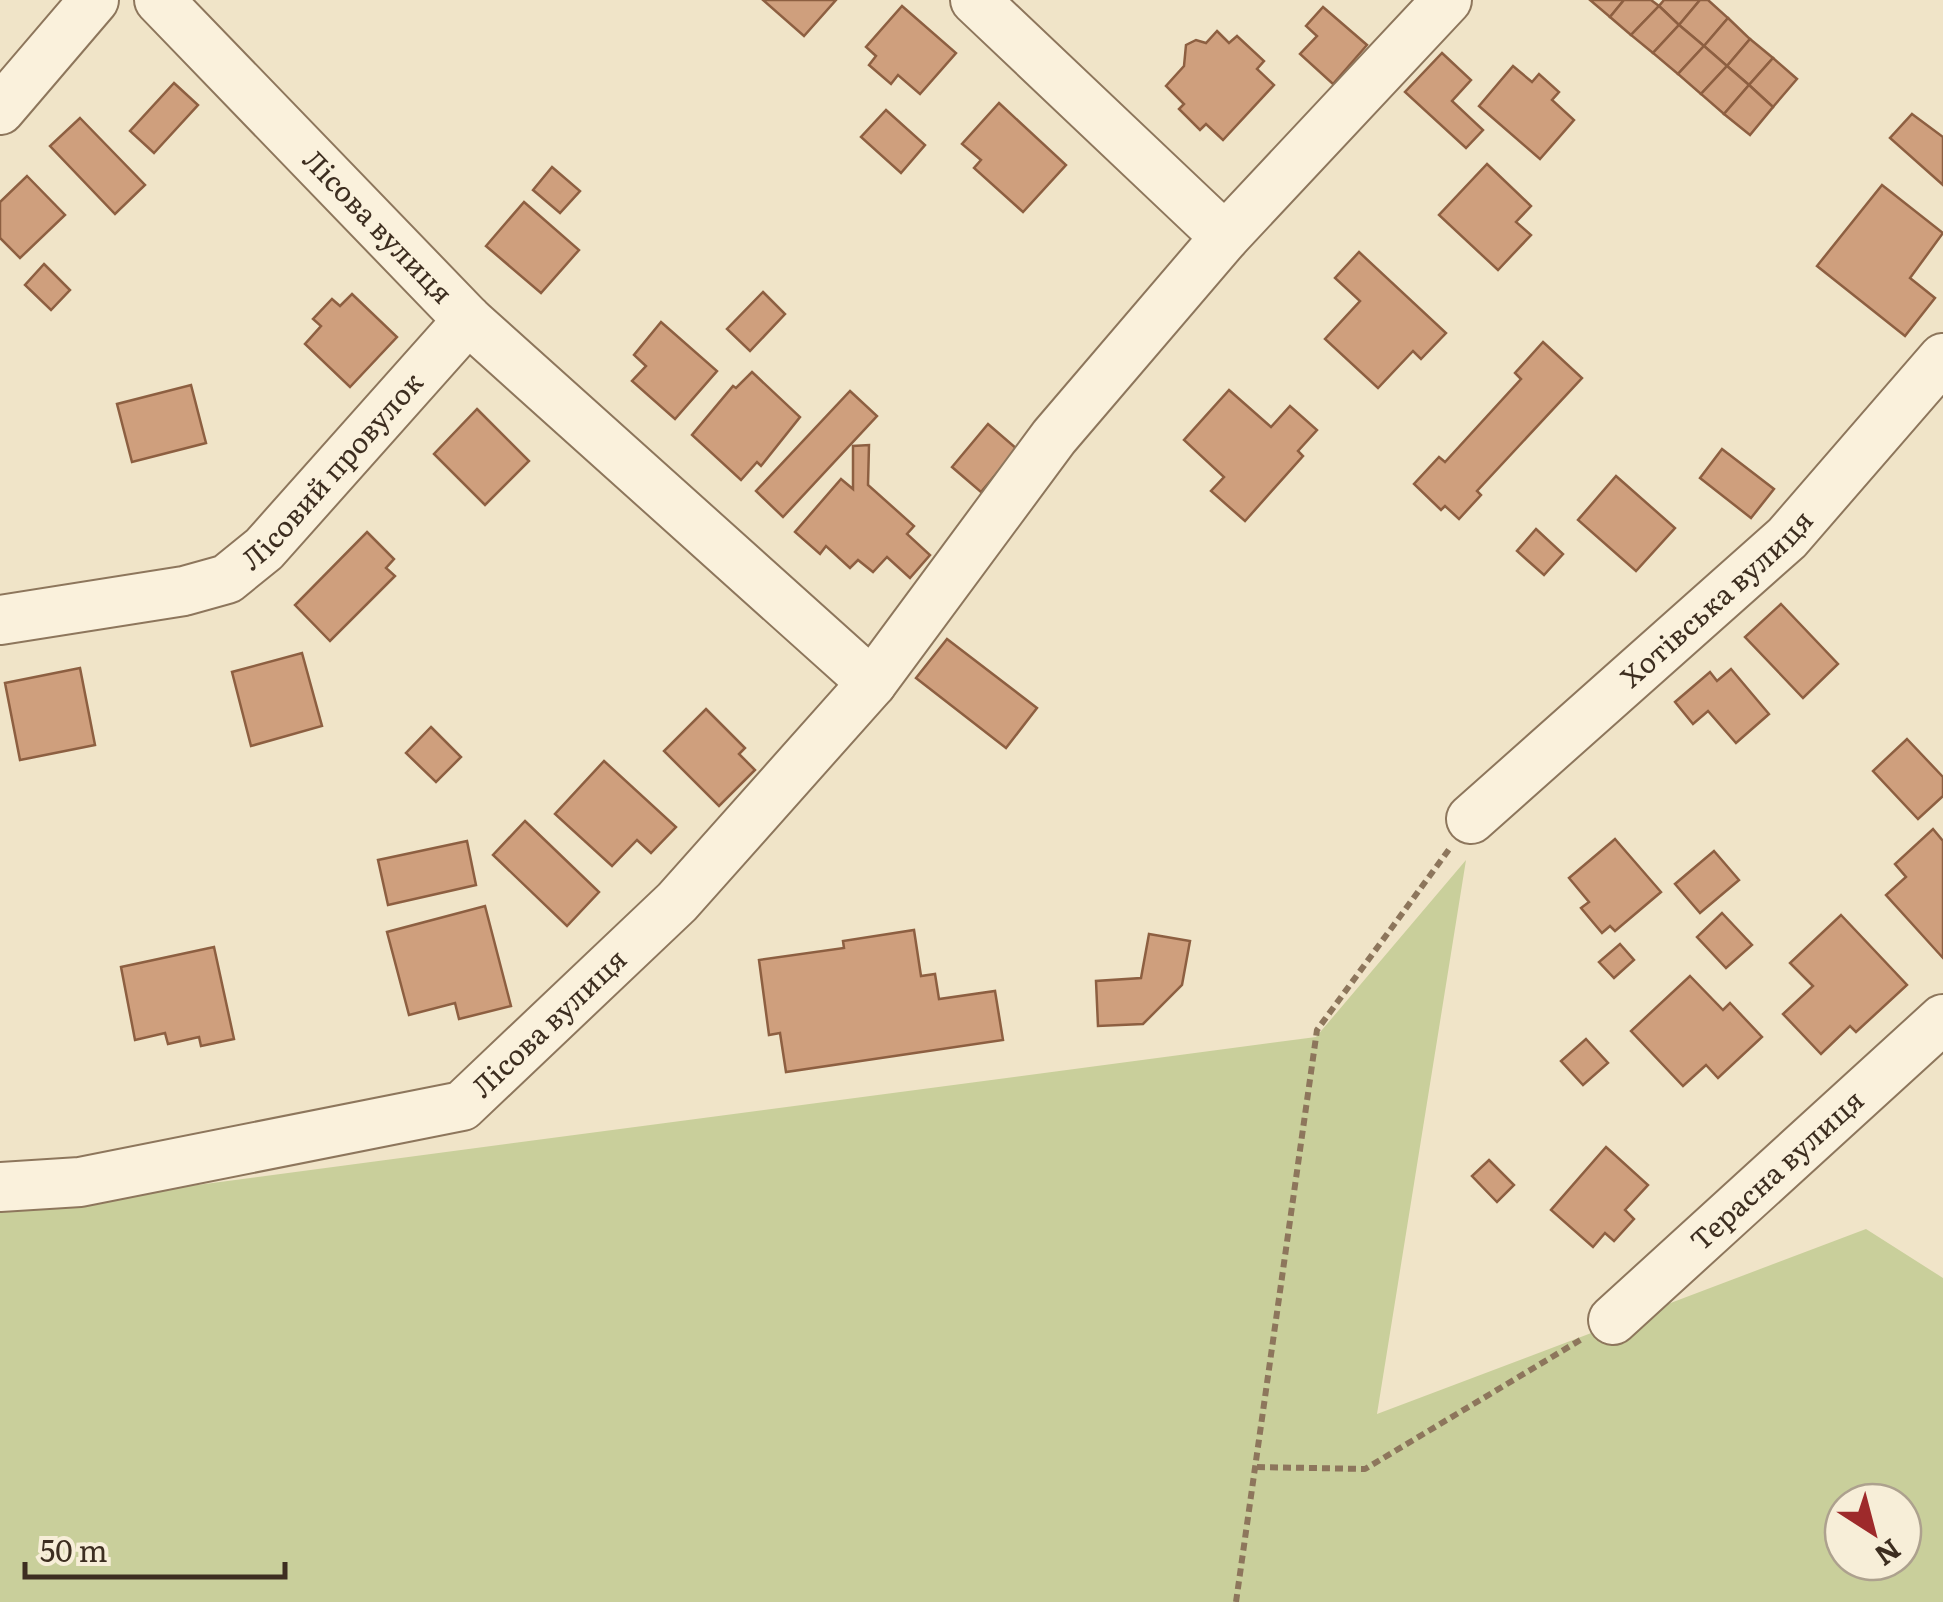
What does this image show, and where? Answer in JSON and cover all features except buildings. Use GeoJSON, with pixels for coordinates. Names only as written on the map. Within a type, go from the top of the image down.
{"type":"FeatureCollection","features":[{"type":"Feature","properties":{"kind":"street"},"geometry":{"type":"LineString","coordinates":[[0,110],[94,0]]}},
{"type":"Feature","properties":{"kind":"street","name":"Лісова вулиця"},"geometry":{"type":"LineString","coordinates":[[160,0],[468,320],[872,683]]}},
{"type":"Feature","properties":{"kind":"street"},"geometry":{"type":"LineString","coordinates":[[975,0],[1224,238]]}},
{"type":"Feature","properties":{"kind":"street","name":"Лісова вулиця"},"geometry":{"type":"LineString","coordinates":[[0,1187],[80,1182],[462,1106],[678,902],[872,683],[1054,437],[1224,238],[1447,0]]}},
{"type":"Feature","properties":{"kind":"street","name":"Лісовий провулок"},"geometry":{"type":"LineString","coordinates":[[0,620],[184,590],[227,579],[264,549],[468,320]]}},
{"type":"Feature","properties":{"kind":"street","name":"Хотівська вулиця"},"geometry":{"type":"LineString","coordinates":[[1471,819],[1787,538],[1943,358]]}},
{"type":"Feature","properties":{"kind":"street","name":"Терасна вулиця"},"geometry":{"type":"LineString","coordinates":[[1613,1320],[1943,1019]]}},
{"type":"Feature","properties":{"kind":"path"},"geometry":{"type":"LineString","coordinates":[[1236,1602],[1318,1030],[1471,819]]}},
{"type":"Feature","properties":{"kind":"path"},"geometry":{"type":"LineString","coordinates":[[1257,1467],[1365,1469],[1613,1320]]}},
{"type":"Feature","properties":{"kind":"green space"},"geometry":{"type":"Polygon","coordinates":[[[1466,860],[1377,1414],[1866,1229],[1943,1278],[1943,1602],[0,1602],[0,1211],[1316,1037],[1466,860]]]}}]}
